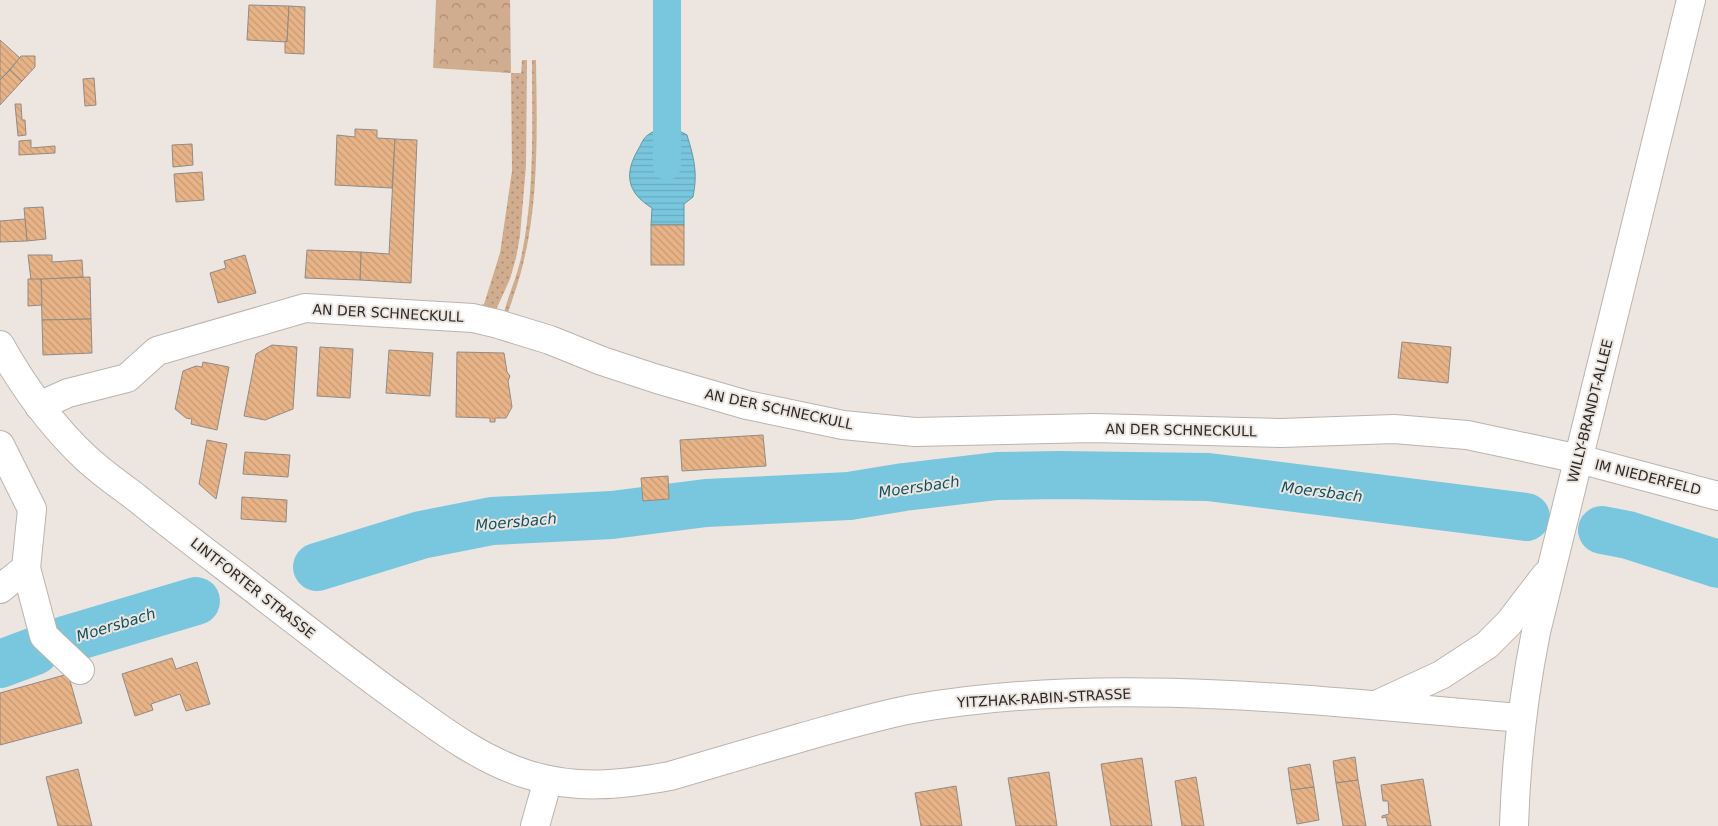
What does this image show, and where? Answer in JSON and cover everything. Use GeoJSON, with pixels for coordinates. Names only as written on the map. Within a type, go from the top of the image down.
{"type":"FeatureCollection","features":[{"type":"Feature","properties":{"kind":"street","name":"WILLY-BRANDT-ALLEE"},"geometry":{"type":"LineString","coordinates":[[1514,826],[1521,718],[1534,642],[1691,0]]}},
{"type":"Feature","properties":{"kind":"street","name":"AN DER SCHNECKULL"},"geometry":{"type":"LineString","coordinates":[[39,406],[68,393],[127,378],[157,351],[305,308],[473,318],[550,340],[602,361],[746,405],[843,425],[915,432],[1094,428],[1280,433],[1394,429],[1467,435],[1579,459]]}},
{"type":"Feature","properties":{"kind":"street","name":"LINTFORTER STRASSE"},"geometry":{"type":"LineString","coordinates":[[0,345],[20,381],[39,406],[86,458],[387,691],[444,732],[483,755],[525,774],[548,780]]}},
{"type":"Feature","properties":{"kind":"street"},"geometry":{"type":"LineString","coordinates":[[0,445],[32,509],[27,557],[44,636],[80,670]]}},
{"type":"Feature","properties":{"kind":"street","name":"IM NIEDERFELD"},"geometry":{"type":"LineString","coordinates":[[1579,459],[1718,496]]}},
{"type":"Feature","properties":{"kind":"street"},"geometry":{"type":"LineString","coordinates":[[0,589],[27,557]]}},
{"type":"Feature","properties":{"kind":"street"},"geometry":{"type":"LineString","coordinates":[[1375,705],[1441,675],[1487,645],[1509,623],[1552,567]]}},
{"type":"Feature","properties":{"kind":"street","name":"YITZHAK-RABIN-STRASSE"},"geometry":{"type":"LineString","coordinates":[[548,780],[585,785],[605,785],[654,779],[844,725],[910,709],[1066,694],[1139,693],[1224,696],[1375,705],[1521,718]]}},
{"type":"Feature","properties":{"kind":"street"},"geometry":{"type":"LineString","coordinates":[[535,826],[548,780]]}},
{"type":"Feature","properties":{"kind":"green space"},"geometry":{"type":"Polygon","coordinates":[[[436,0],[510,0],[511,73],[433,68],[436,0]]]}},
{"type":"Feature","properties":{"kind":"green space"},"geometry":{"type":"Polygon","coordinates":[[[522,60],[527,60],[526,166],[520,236],[510,279],[496,310],[476,307],[484,304],[500,253],[512,171],[511,73],[521,73],[522,60]]]}},
{"type":"Feature","properties":{"kind":"green space"},"geometry":{"type":"Polygon","coordinates":[[[532,60],[536,60],[535,187],[529,236],[507,316],[504,312],[521,258],[529,209],[532,159],[532,60]]]}},
{"type":"Feature","properties":{"kind":"water"},"geometry":{"type":"Polygon","coordinates":[[[674,128],[687,135],[695,173],[693,197],[684,204],[684,225],[651,225],[652,208],[643,202],[633,189],[630,181],[631,166],[634,157],[647,136],[657,130],[674,128]]]}},
{"type":"Feature","properties":{"kind":"building"},"geometry":{"type":"Polygon","coordinates":[[[249,5],[289,6],[287,42],[247,40],[249,5]]]}},
{"type":"Feature","properties":{"kind":"building"},"geometry":{"type":"Polygon","coordinates":[[[289,6],[305,7],[304,54],[285,53],[289,6]]]}},
{"type":"Feature","properties":{"kind":"building"},"geometry":{"type":"Polygon","coordinates":[[[0,40],[20,58],[0,80],[0,40]]]}},
{"type":"Feature","properties":{"kind":"building"},"geometry":{"type":"Polygon","coordinates":[[[21,56],[35,56],[35,67],[22,81],[10,70],[21,56]]]}},
{"type":"Feature","properties":{"kind":"building"},"geometry":{"type":"Polygon","coordinates":[[[10,70],[22,81],[0,105],[0,80],[10,70]]]}},
{"type":"Feature","properties":{"kind":"building"},"geometry":{"type":"Polygon","coordinates":[[[94,78],[96,105],[85,106],[83,79],[94,78]]]}},
{"type":"Feature","properties":{"kind":"building"},"geometry":{"type":"Polygon","coordinates":[[[15,104],[21,104],[22,120],[25,120],[26,135],[18,136],[15,104]]]}},
{"type":"Feature","properties":{"kind":"building"},"geometry":{"type":"Polygon","coordinates":[[[355,129],[377,130],[377,138],[395,139],[392,188],[335,185],[337,135],[355,137],[355,129]]]}},
{"type":"Feature","properties":{"kind":"building"},"geometry":{"type":"Polygon","coordinates":[[[395,139],[417,140],[411,283],[360,280],[361,252],[389,254],[395,139]]]}},
{"type":"Feature","properties":{"kind":"building"},"geometry":{"type":"Polygon","coordinates":[[[31,140],[31,148],[55,146],[55,153],[19,155],[19,141],[31,140]]]}},
{"type":"Feature","properties":{"kind":"building"},"geometry":{"type":"Polygon","coordinates":[[[192,144],[193,165],[173,167],[172,145],[192,144]]]}},
{"type":"Feature","properties":{"kind":"building"},"geometry":{"type":"Polygon","coordinates":[[[202,172],[204,200],[176,202],[174,174],[202,172]]]}},
{"type":"Feature","properties":{"kind":"building"},"geometry":{"type":"Polygon","coordinates":[[[43,207],[46,239],[27,241],[24,208],[43,207]]]}},
{"type":"Feature","properties":{"kind":"building"},"geometry":{"type":"Polygon","coordinates":[[[25,219],[27,241],[0,242],[0,221],[25,219]]]}},
{"type":"Feature","properties":{"kind":"building"},"geometry":{"type":"Polygon","coordinates":[[[651,225],[684,225],[684,265],[651,265],[651,225]]]}},
{"type":"Feature","properties":{"kind":"building"},"geometry":{"type":"Polygon","coordinates":[[[307,250],[361,252],[360,280],[305,278],[307,250]]]}},
{"type":"Feature","properties":{"kind":"building"},"geometry":{"type":"Polygon","coordinates":[[[28,255],[52,255],[52,262],[82,260],[83,277],[31,280],[28,255]]]}},
{"type":"Feature","properties":{"kind":"building"},"geometry":{"type":"Polygon","coordinates":[[[245,255],[256,293],[218,303],[210,273],[226,268],[224,261],[245,255]]]}},
{"type":"Feature","properties":{"kind":"building"},"geometry":{"type":"Polygon","coordinates":[[[90,277],[91,319],[42,320],[41,279],[90,277]]]}},
{"type":"Feature","properties":{"kind":"building"},"geometry":{"type":"Polygon","coordinates":[[[28,279],[41,279],[42,305],[28,306],[28,279]]]}},
{"type":"Feature","properties":{"kind":"building"},"geometry":{"type":"Polygon","coordinates":[[[91,319],[92,353],[43,355],[42,320],[91,319]]]}},
{"type":"Feature","properties":{"kind":"building"},"geometry":{"type":"Polygon","coordinates":[[[1402,342],[1451,347],[1448,383],[1398,378],[1402,342]]]}},
{"type":"Feature","properties":{"kind":"building"},"geometry":{"type":"Polygon","coordinates":[[[272,345],[297,347],[293,409],[265,420],[244,416],[256,354],[272,345]]]}},
{"type":"Feature","properties":{"kind":"building"},"geometry":{"type":"Polygon","coordinates":[[[320,347],[353,349],[350,398],[317,396],[320,347]]]}},
{"type":"Feature","properties":{"kind":"building"},"geometry":{"type":"Polygon","coordinates":[[[389,350],[433,353],[430,396],[386,393],[389,350]]]}},
{"type":"Feature","properties":{"kind":"building"},"geometry":{"type":"Polygon","coordinates":[[[457,352],[504,353],[507,372],[510,376],[508,381],[512,407],[506,418],[495,418],[495,422],[490,422],[490,418],[456,417],[457,352]]]}},
{"type":"Feature","properties":{"kind":"building"},"geometry":{"type":"Polygon","coordinates":[[[203,362],[229,367],[217,430],[191,424],[192,419],[186,418],[175,409],[183,371],[196,366],[202,367],[203,362]]]}},
{"type":"Feature","properties":{"kind":"building"},"geometry":{"type":"Polygon","coordinates":[[[763,435],[766,466],[682,471],[680,440],[763,435]]]}},
{"type":"Feature","properties":{"kind":"building"},"geometry":{"type":"Polygon","coordinates":[[[207,440],[227,444],[216,499],[199,484],[207,440]]]}},
{"type":"Feature","properties":{"kind":"building"},"geometry":{"type":"Polygon","coordinates":[[[245,452],[290,455],[288,477],[243,474],[245,452]]]}},
{"type":"Feature","properties":{"kind":"building"},"geometry":{"type":"Polygon","coordinates":[[[668,476],[669,499],[643,501],[641,478],[668,476]]]}},
{"type":"Feature","properties":{"kind":"building"},"geometry":{"type":"Polygon","coordinates":[[[242,497],[287,500],[286,522],[241,519],[242,497]]]}},
{"type":"Feature","properties":{"kind":"building"},"geometry":{"type":"Polygon","coordinates":[[[172,658],[176,669],[197,662],[210,704],[186,711],[180,694],[151,704],[153,710],[135,716],[122,674],[172,658]]]}},
{"type":"Feature","properties":{"kind":"building"},"geometry":{"type":"Polygon","coordinates":[[[68,674],[82,723],[0,745],[0,693],[68,674]]]}},
{"type":"Feature","properties":{"kind":"building"},"geometry":{"type":"Polygon","coordinates":[[[1355,757],[1358,780],[1336,783],[1333,761],[1355,757]]]}},
{"type":"Feature","properties":{"kind":"building"},"geometry":{"type":"Polygon","coordinates":[[[1142,758],[1152,826],[1111,826],[1101,764],[1142,758]]]}},
{"type":"Feature","properties":{"kind":"building"},"geometry":{"type":"Polygon","coordinates":[[[1310,764],[1314,787],[1291,790],[1288,768],[1310,764]]]}},
{"type":"Feature","properties":{"kind":"building"},"geometry":{"type":"Polygon","coordinates":[[[78,769],[92,826],[58,826],[46,777],[78,769]]]}},
{"type":"Feature","properties":{"kind":"building"},"geometry":{"type":"Polygon","coordinates":[[[1049,772],[1057,826],[1016,826],[1008,778],[1049,772]]]}},
{"type":"Feature","properties":{"kind":"building"},"geometry":{"type":"Polygon","coordinates":[[[1196,777],[1204,826],[1182,826],[1175,781],[1196,777]]]}},
{"type":"Feature","properties":{"kind":"building"},"geometry":{"type":"Polygon","coordinates":[[[1423,779],[1431,826],[1388,826],[1386,817],[1382,818],[1382,816],[1389,814],[1388,801],[1383,801],[1381,785],[1423,779]]]}},
{"type":"Feature","properties":{"kind":"building"},"geometry":{"type":"Polygon","coordinates":[[[1358,780],[1366,826],[1343,826],[1336,783],[1358,780]]]}},
{"type":"Feature","properties":{"kind":"building"},"geometry":{"type":"Polygon","coordinates":[[[956,786],[962,826],[921,826],[915,793],[956,786]]]}},
{"type":"Feature","properties":{"kind":"building"},"geometry":{"type":"Polygon","coordinates":[[[1314,787],[1319,820],[1297,824],[1291,790],[1314,787]]]}},
{"type":"Feature","properties":{"kind":"waterway"},"geometry":{"type":"LineString","coordinates":[[667,0],[667,166]]}},
{"type":"Feature","properties":{"kind":"waterway","name":"Moersbach"},"geometry":{"type":"LineString","coordinates":[[317,567],[421,535],[492,521],[612,515],[706,503],[849,496],[904,487],[997,476],[1208,477],[1526,517]]}},
{"type":"Feature","properties":{"kind":"waterway","name":"Moersbach"},"geometry":{"type":"LineString","coordinates":[[1602,530],[1628,535],[1718,564]]}},
{"type":"Feature","properties":{"kind":"waterway","name":"Moersbach"},"geometry":{"type":"LineString","coordinates":[[65,640],[196,601]]}},
{"type":"Feature","properties":{"kind":"waterway","name":"Moersbach"},"geometry":{"type":"LineString","coordinates":[[0,664],[35,651]]}}]}
